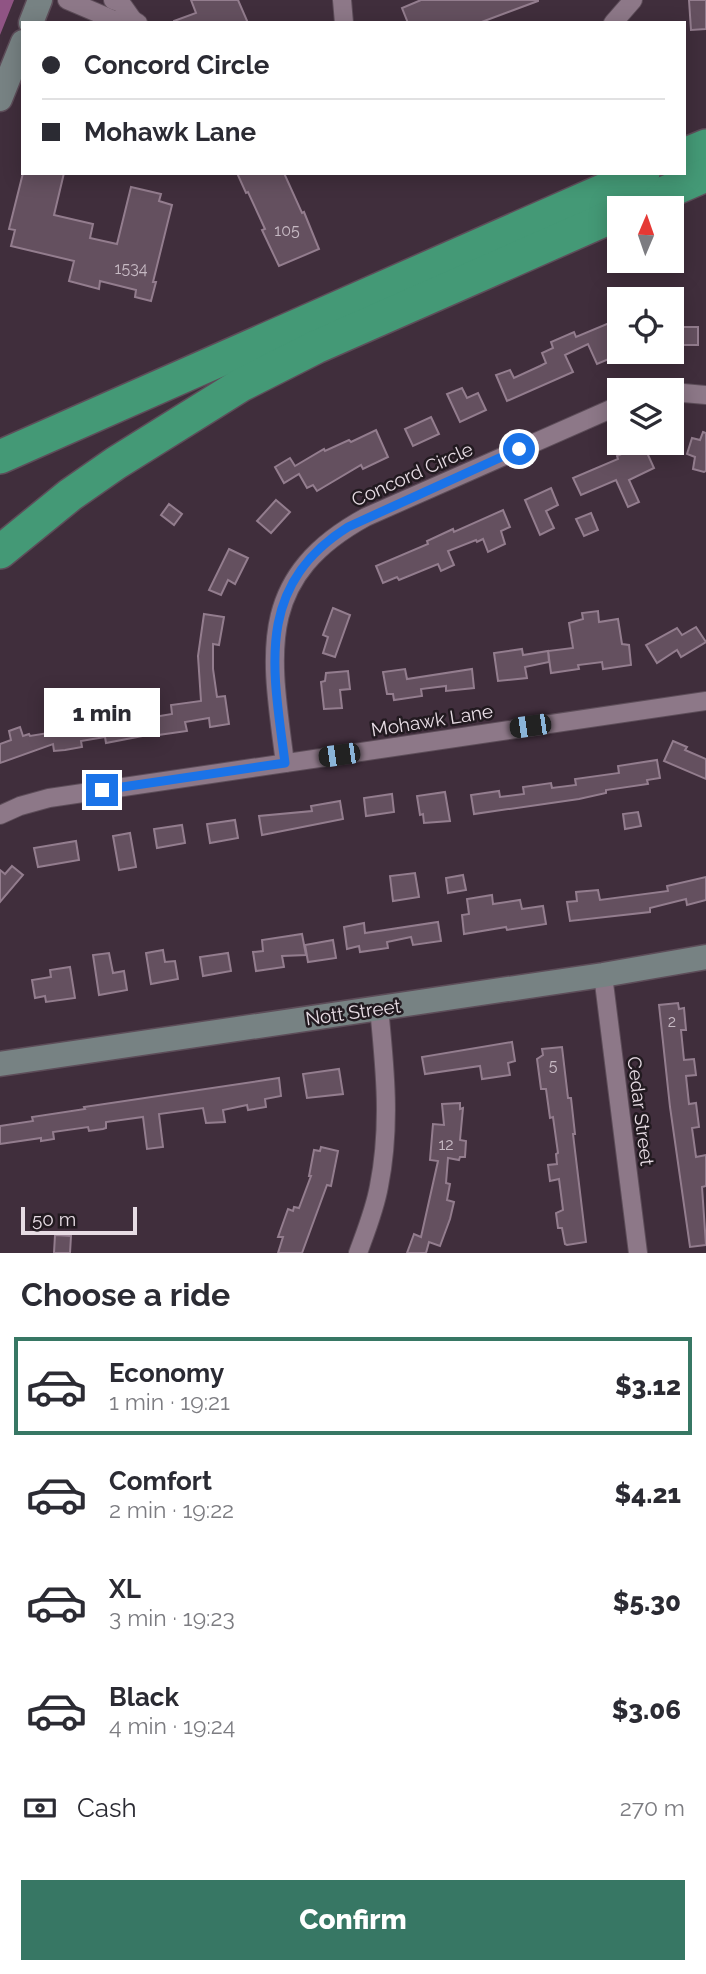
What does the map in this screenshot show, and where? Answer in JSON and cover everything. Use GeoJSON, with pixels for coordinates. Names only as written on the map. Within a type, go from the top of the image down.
{"type":"FeatureCollection","features":[{"type":"Feature","properties":{"kind":"highway"},"geometry":{"type":"LineString","coordinates":[[686,154],[706,146]]}},
{"type":"Feature","properties":{"kind":"highway"},"geometry":{"type":"LineString","coordinates":[[0,457],[638,175]]}},
{"type":"Feature","properties":{"kind":"highway"},"geometry":{"type":"LineString","coordinates":[[658,196],[706,175]]}},
{"type":"Feature","properties":{"kind":"highway"},"geometry":{"type":"LineString","coordinates":[[0,552],[62,501],[116,463],[241,385],[325,343],[607,219]]}},
{"type":"Feature","properties":{"kind":"street"},"geometry":{"type":"LineString","coordinates":[[32,21],[40,0]]}},
{"type":"Feature","properties":{"kind":"street"},"geometry":{"type":"LineString","coordinates":[[67,0],[114,20],[135,21]]}},
{"type":"Feature","properties":{"kind":"street"},"geometry":{"type":"LineString","coordinates":[[113,0],[121,3],[135,21]]}},
{"type":"Feature","properties":{"kind":"street"},"geometry":{"type":"LineString","coordinates":[[342,0],[344,21]]}},
{"type":"Feature","properties":{"kind":"street"},"geometry":{"type":"LineString","coordinates":[[615,21],[633,0]]}},
{"type":"Feature","properties":{"kind":"street"},"geometry":{"type":"LineString","coordinates":[[0,99],[21,47]]}},
{"type":"Feature","properties":{"kind":"street"},"geometry":{"type":"LineString","coordinates":[[684,393],[706,395]]}},
{"type":"Feature","properties":{"kind":"street","name":"Concord Circle"},"geometry":{"type":"LineString","coordinates":[[285,763],[275,686],[274,642],[287,594],[311,558],[340,532],[366,517],[607,411]]}},
{"type":"Feature","properties":{"kind":"street","name":"Mohawk Lane"},"geometry":{"type":"LineString","coordinates":[[0,815],[49,798],[706,701]]}},
{"type":"Feature","properties":{"kind":"street","name":"Nott Street"},"geometry":{"type":"LineString","coordinates":[[0,1064],[603,975],[706,957]]}},
{"type":"Feature","properties":{"kind":"street","name":"Cedar Street"},"geometry":{"type":"LineString","coordinates":[[603,975],[638,1253]]}},
{"type":"Feature","properties":{"kind":"street"},"geometry":{"type":"LineString","coordinates":[[358,1253],[377,1195],[384,1149],[386,1090],[379,1008]]}},
{"type":"Feature","properties":{"kind":"shaded area"},"geometry":{"type":"Polygon","coordinates":[[[0,0],[14,0],[0,35],[0,0]]]}},
{"type":"Feature","properties":{"kind":"building"},"geometry":{"type":"Polygon","coordinates":[[[191,0],[238,0],[247,21],[174,21],[196,13],[191,0]]]}},
{"type":"Feature","properties":{"kind":"building"},"geometry":{"type":"Polygon","coordinates":[[[421,0],[538,0],[484,21],[407,21],[402,8],[421,0]]]}},
{"type":"Feature","properties":{"kind":"building"},"geometry":{"type":"Polygon","coordinates":[[[689,0],[706,0],[706,29],[691,30],[689,0]]]}},
{"type":"Feature","properties":{"kind":"building"},"geometry":{"type":"Polygon","coordinates":[[[22,175],[64,175],[54,215],[93,224],[90,238],[117,244],[131,187],[161,194],[159,201],[172,205],[153,282],[156,282],[151,301],[135,297],[136,290],[100,281],[99,289],[69,281],[74,261],[11,246],[15,230],[9,229],[22,175]]]}},
{"type":"Feature","properties":{"kind":"building"},"geometry":{"type":"Polygon","coordinates":[[[238,175],[285,175],[319,249],[279,266],[262,230],[265,229],[248,192],[246,193],[238,175]]]}},
{"type":"Feature","properties":{"kind":"building"},"geometry":{"type":"Polygon","coordinates":[[[607,324],[607,360],[597,364],[588,344],[565,355],[573,372],[507,401],[496,375],[510,370],[514,378],[546,363],[542,353],[553,348],[551,342],[574,332],[576,337],[607,324]]]}},
{"type":"Feature","properties":{"kind":"building"},"geometry":{"type":"Polygon","coordinates":[[[684,327],[698,327],[698,345],[684,345],[684,327]]]}},
{"type":"Feature","properties":{"kind":"building"},"geometry":{"type":"Polygon","coordinates":[[[462,388],[467,398],[478,393],[486,410],[460,422],[447,394],[462,388]]]}},
{"type":"Feature","properties":{"kind":"building"},"geometry":{"type":"Polygon","coordinates":[[[431,417],[439,434],[413,446],[405,429],[431,417]]]}},
{"type":"Feature","properties":{"kind":"building"},"geometry":{"type":"Polygon","coordinates":[[[376,430],[388,457],[363,469],[361,465],[317,491],[313,485],[307,488],[299,474],[284,483],[275,467],[290,458],[295,466],[324,449],[325,451],[349,440],[351,442],[376,430]]]}},
{"type":"Feature","properties":{"kind":"building"},"geometry":{"type":"Polygon","coordinates":[[[703,432],[706,433],[704,472],[693,469],[695,457],[687,454],[692,438],[700,440],[703,432]]]}},
{"type":"Feature","properties":{"kind":"building"},"geometry":{"type":"Polygon","coordinates":[[[648,455],[654,468],[629,480],[639,502],[628,507],[616,480],[581,495],[573,478],[618,459],[617,456],[648,455]]]}},
{"type":"Feature","properties":{"kind":"building"},"geometry":{"type":"Polygon","coordinates":[[[551,488],[558,505],[546,511],[554,528],[540,535],[525,500],[551,488]]]}},
{"type":"Feature","properties":{"kind":"building"},"geometry":{"type":"Polygon","coordinates":[[[276,500],[290,512],[271,533],[257,521],[276,500]]]}},
{"type":"Feature","properties":{"kind":"building"},"geometry":{"type":"Polygon","coordinates":[[[169,504],[182,514],[174,525],[161,515],[169,504]]]}},
{"type":"Feature","properties":{"kind":"building"},"geometry":{"type":"Polygon","coordinates":[[[503,510],[510,527],[501,531],[505,544],[488,552],[483,539],[477,542],[476,540],[448,551],[454,565],[441,571],[438,564],[399,580],[397,577],[383,583],[376,566],[428,544],[427,541],[453,529],[454,532],[503,510]]]}},
{"type":"Feature","properties":{"kind":"building"},"geometry":{"type":"Polygon","coordinates":[[[591,513],[598,530],[584,536],[576,519],[591,513]]]}},
{"type":"Feature","properties":{"kind":"building"},"geometry":{"type":"Polygon","coordinates":[[[229,549],[248,558],[235,584],[228,580],[221,595],[209,590],[229,549]]]}},
{"type":"Feature","properties":{"kind":"building"},"geometry":{"type":"Polygon","coordinates":[[[333,608],[350,615],[335,657],[323,653],[328,637],[323,635],[333,608]]]}},
{"type":"Feature","properties":{"kind":"building"},"geometry":{"type":"Polygon","coordinates":[[[598,611],[599,622],[618,619],[622,644],[629,645],[631,665],[603,669],[602,662],[578,665],[579,669],[551,673],[548,651],[573,648],[569,623],[583,619],[582,613],[598,611]]]}},
{"type":"Feature","properties":{"kind":"building"},"geometry":{"type":"Polygon","coordinates":[[[204,614],[224,617],[219,645],[213,644],[213,669],[217,697],[225,696],[229,724],[210,727],[209,718],[185,722],[187,731],[158,733],[106,743],[105,737],[81,741],[82,747],[65,750],[54,751],[53,744],[0,763],[0,744],[11,740],[9,731],[20,727],[23,736],[30,736],[80,728],[79,723],[107,718],[106,713],[140,707],[142,719],[172,714],[171,705],[201,701],[198,656],[204,614]]]}},
{"type":"Feature","properties":{"kind":"building"},"geometry":{"type":"Polygon","coordinates":[[[696,627],[706,642],[681,657],[677,650],[657,663],[646,645],[677,628],[682,635],[696,627]]]}},
{"type":"Feature","properties":{"kind":"building"},"geometry":{"type":"Polygon","coordinates":[[[522,649],[523,655],[548,651],[549,662],[525,667],[527,678],[498,681],[494,653],[522,649]]]}},
{"type":"Feature","properties":{"kind":"building"},"geometry":{"type":"Polygon","coordinates":[[[405,669],[407,679],[472,669],[474,688],[446,691],[446,686],[421,689],[422,696],[394,700],[393,694],[387,694],[383,672],[405,669]]]}},
{"type":"Feature","properties":{"kind":"building"},"geometry":{"type":"Polygon","coordinates":[[[348,671],[350,689],[340,690],[342,708],[324,709],[321,682],[325,681],[326,673],[348,671]]]}},
{"type":"Feature","properties":{"kind":"building"},"geometry":{"type":"Polygon","coordinates":[[[673,741],[687,747],[685,750],[706,759],[706,779],[664,761],[673,741]]]}},
{"type":"Feature","properties":{"kind":"building"},"geometry":{"type":"Polygon","coordinates":[[[657,760],[660,778],[647,780],[648,784],[606,790],[606,793],[579,799],[474,814],[471,795],[499,791],[500,797],[524,794],[523,787],[551,783],[552,788],[576,785],[575,779],[619,773],[618,766],[657,760]]]}},
{"type":"Feature","properties":{"kind":"building"},"geometry":{"type":"Polygon","coordinates":[[[445,792],[450,821],[424,823],[417,796],[445,792]]]}},
{"type":"Feature","properties":{"kind":"building"},"geometry":{"type":"Polygon","coordinates":[[[392,794],[394,812],[366,816],[364,798],[392,794]]]}},
{"type":"Feature","properties":{"kind":"building"},"geometry":{"type":"Polygon","coordinates":[[[340,801],[343,819],[262,835],[259,816],[312,811],[311,806],[340,801]]]}},
{"type":"Feature","properties":{"kind":"building"},"geometry":{"type":"Polygon","coordinates":[[[638,812],[641,826],[625,829],[623,814],[638,812]]]}},
{"type":"Feature","properties":{"kind":"building"},"geometry":{"type":"Polygon","coordinates":[[[235,820],[238,838],[210,843],[207,824],[235,820]]]}},
{"type":"Feature","properties":{"kind":"building"},"geometry":{"type":"Polygon","coordinates":[[[182,825],[185,843],[157,848],[154,829],[182,825]]]}},
{"type":"Feature","properties":{"kind":"building"},"geometry":{"type":"Polygon","coordinates":[[[130,833],[136,867],[119,870],[113,836],[130,833]]]}},
{"type":"Feature","properties":{"kind":"building"},"geometry":{"type":"Polygon","coordinates":[[[76,841],[79,860],[38,867],[34,848],[76,841]]]}},
{"type":"Feature","properties":{"kind":"building"},"geometry":{"type":"Polygon","coordinates":[[[12,866],[23,875],[0,902],[0,870],[5,874],[12,866]]]}},
{"type":"Feature","properties":{"kind":"building"},"geometry":{"type":"Polygon","coordinates":[[[415,873],[419,897],[393,901],[390,876],[415,873]]]}},
{"type":"Feature","properties":{"kind":"building"},"geometry":{"type":"Polygon","coordinates":[[[463,875],[466,890],[448,893],[446,878],[463,875]]]}},
{"type":"Feature","properties":{"kind":"building"},"geometry":{"type":"Polygon","coordinates":[[[706,877],[706,900],[687,905],[686,899],[650,908],[650,912],[570,921],[567,902],[577,901],[576,892],[598,890],[600,900],[668,891],[667,886],[706,877]]]}},
{"type":"Feature","properties":{"kind":"building"},"geometry":{"type":"Polygon","coordinates":[[[492,895],[493,904],[520,900],[522,909],[543,906],[546,924],[464,934],[462,915],[469,914],[467,899],[492,895]]]}},
{"type":"Feature","properties":{"kind":"building"},"geometry":{"type":"Polygon","coordinates":[[[438,922],[441,941],[413,945],[411,937],[387,942],[388,948],[360,952],[359,946],[347,949],[344,927],[364,923],[365,933],[438,922]]]}},
{"type":"Feature","properties":{"kind":"building"},"geometry":{"type":"Polygon","coordinates":[[[302,934],[306,955],[282,956],[284,967],[256,971],[253,952],[263,951],[262,940],[302,934]]]}},
{"type":"Feature","properties":{"kind":"building"},"geometry":{"type":"Polygon","coordinates":[[[333,940],[336,958],[308,962],[305,945],[333,940]]]}},
{"type":"Feature","properties":{"kind":"building"},"geometry":{"type":"Polygon","coordinates":[[[163,950],[165,962],[175,961],[178,979],[151,984],[146,953],[163,950]]]}},
{"type":"Feature","properties":{"kind":"building"},"geometry":{"type":"Polygon","coordinates":[[[109,953],[113,973],[124,971],[127,990],[99,995],[93,955],[109,953]]]}},
{"type":"Feature","properties":{"kind":"building"},"geometry":{"type":"Polygon","coordinates":[[[228,953],[231,971],[203,976],[200,957],[228,953]]]}},
{"type":"Feature","properties":{"kind":"building"},"geometry":{"type":"Polygon","coordinates":[[[70,967],[75,998],[46,1002],[45,996],[35,998],[32,980],[51,977],[50,970],[70,967]]]}},
{"type":"Feature","properties":{"kind":"building"},"geometry":{"type":"Polygon","coordinates":[[[678,1003],[679,1009],[684,1008],[686,1030],[681,1030],[684,1060],[694,1059],[696,1075],[686,1076],[689,1104],[696,1103],[699,1127],[692,1128],[696,1157],[706,1155],[706,1186],[702,1187],[706,1245],[690,1247],[659,1005],[678,1003]]]}},
{"type":"Feature","properties":{"kind":"building"},"geometry":{"type":"Polygon","coordinates":[[[512,1042],[515,1061],[508,1063],[510,1075],[482,1079],[480,1066],[425,1074],[422,1057],[512,1042]]]}},
{"type":"Feature","properties":{"kind":"building"},"geometry":{"type":"Polygon","coordinates":[[[562,1047],[568,1098],[571,1098],[586,1242],[567,1245],[562,1228],[558,1228],[556,1213],[563,1210],[559,1179],[550,1181],[548,1165],[557,1164],[558,1153],[553,1117],[550,1118],[546,1089],[541,1089],[537,1059],[543,1055],[542,1049],[562,1047]]]}},
{"type":"Feature","properties":{"kind":"building"},"geometry":{"type":"Polygon","coordinates":[[[339,1069],[343,1094],[307,1098],[303,1074],[339,1069]]]}},
{"type":"Feature","properties":{"kind":"building"},"geometry":{"type":"Polygon","coordinates":[[[279,1078],[281,1096],[265,1099],[266,1107],[248,1110],[247,1105],[223,1110],[225,1122],[206,1123],[203,1108],[159,1114],[163,1147],[147,1149],[143,1117],[106,1122],[106,1128],[103,1129],[89,1131],[88,1127],[53,1132],[54,1139],[41,1141],[41,1138],[0,1144],[0,1126],[33,1121],[32,1117],[279,1078]]]}},
{"type":"Feature","properties":{"kind":"building"},"geometry":{"type":"Polygon","coordinates":[[[460,1103],[460,1109],[463,1108],[460,1140],[466,1141],[465,1157],[460,1157],[459,1160],[448,1158],[446,1183],[450,1184],[447,1200],[454,1202],[450,1219],[440,1246],[429,1242],[426,1253],[407,1253],[414,1234],[421,1237],[438,1161],[430,1160],[433,1124],[444,1125],[442,1104],[460,1103]]]}},
{"type":"Feature","properties":{"kind":"building"},"geometry":{"type":"Polygon","coordinates":[[[321,1147],[338,1151],[331,1186],[327,1185],[302,1253],[278,1253],[283,1237],[278,1237],[288,1209],[293,1211],[294,1207],[299,1208],[311,1176],[314,1150],[320,1151],[321,1147]]]}},
{"type":"Feature","properties":{"kind":"building"},"geometry":{"type":"Polygon","coordinates":[[[55,1235],[71,1236],[70,1253],[54,1253],[55,1235]]]}},
{"type":"Feature","properties":{"kind":"route"},"geometry":{"type":"LineString","coordinates":[[102,790],[285,763],[273,652],[282,606],[293,582],[307,562],[333,537],[366,517],[519,449]]}}]}
